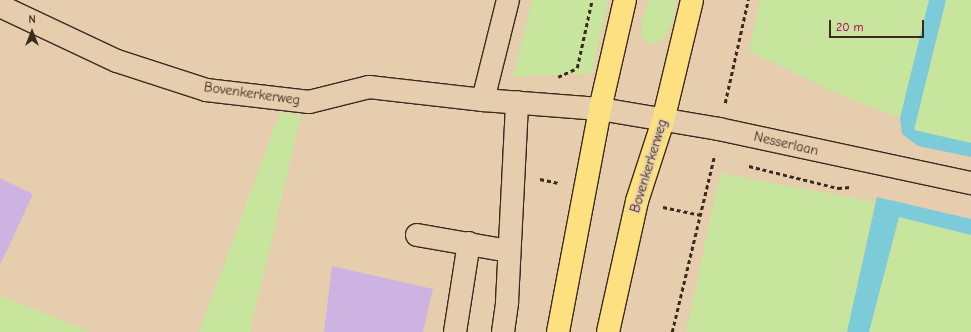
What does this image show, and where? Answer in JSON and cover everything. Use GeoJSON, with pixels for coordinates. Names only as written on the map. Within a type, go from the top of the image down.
{"type":"FeatureCollection","features":[{"type":"Feature","properties":{"kind":"main road"},"geometry":{"type":"LineString","coordinates":[[558,332],[600,109],[624,0]]}},
{"type":"Feature","properties":{"kind":"main road","name":"Bovenkerkerweg"},"geometry":{"type":"LineString","coordinates":[[608,332],[637,201],[663,121],[692,0]]}},
{"type":"Feature","properties":{"kind":"street"},"geometry":{"type":"LineString","coordinates":[[483,100],[508,0]]}},
{"type":"Feature","properties":{"kind":"street","name":"Bovenkerkerweg"},"geometry":{"type":"LineString","coordinates":[[0,6],[117,61],[206,90],[309,102],[369,87],[483,100],[600,109]]}},
{"type":"Feature","properties":{"kind":"street"},"geometry":{"type":"LineString","coordinates":[[503,332],[517,102]]}},
{"type":"Feature","properties":{"kind":"street","name":"Nesserlaan"},"geometry":{"type":"LineString","coordinates":[[600,109],[663,121],[719,129],[971,183]]}},
{"type":"Feature","properties":{"kind":"street"},"geometry":{"type":"LineString","coordinates":[[417,234],[509,251]]}},
{"type":"Feature","properties":{"kind":"street"},"geometry":{"type":"LineString","coordinates":[[456,332],[469,244]]}},
{"type":"Feature","properties":{"kind":"path"},"geometry":{"type":"LineString","coordinates":[[577,68],[592,0]]}},
{"type":"Feature","properties":{"kind":"path"},"geometry":{"type":"LineString","coordinates":[[719,129],[748,0]]}},
{"type":"Feature","properties":{"kind":"path"},"geometry":{"type":"LineString","coordinates":[[672,332],[714,155]]}},
{"type":"Feature","properties":{"kind":"green space"},"geometry":{"type":"Polygon","coordinates":[[[532,0],[608,0],[592,73],[513,77],[532,0]]]}},
{"type":"Feature","properties":{"kind":"green space"},"geometry":{"type":"Polygon","coordinates":[[[649,0],[676,0],[673,21],[663,40],[649,45],[642,36],[642,21],[649,0]]]}},
{"type":"Feature","properties":{"kind":"green space"},"geometry":{"type":"Polygon","coordinates":[[[760,0],[929,0],[900,118],[838,94],[749,51],[760,0]]]}},
{"type":"Feature","properties":{"kind":"green space"},"geometry":{"type":"Polygon","coordinates":[[[946,0],[971,0],[971,143],[914,130],[946,0]]]}},
{"type":"Feature","properties":{"kind":"green space"},"geometry":{"type":"Polygon","coordinates":[[[280,112],[301,116],[250,332],[199,332],[280,112]]]}},
{"type":"Feature","properties":{"kind":"green space"},"geometry":{"type":"Polygon","coordinates":[[[720,173],[875,202],[847,332],[686,332],[720,173]]]}},
{"type":"Feature","properties":{"kind":"green space"},"geometry":{"type":"Polygon","coordinates":[[[899,217],[971,235],[971,332],[869,332],[899,217]]]}},
{"type":"Feature","properties":{"kind":"green space"},"geometry":{"type":"Polygon","coordinates":[[[0,296],[19,303],[90,332],[0,332],[0,296]]]}},
{"type":"Feature","properties":{"kind":"water"},"geometry":{"type":"Polygon","coordinates":[[[929,0],[946,0],[914,130],[971,143],[971,157],[918,146],[902,134],[900,118],[929,0]]]}},
{"type":"Feature","properties":{"kind":"water"},"geometry":{"type":"Polygon","coordinates":[[[877,197],[971,219],[971,235],[899,217],[869,332],[847,332],[877,197]]]}},
{"type":"Feature","properties":{"kind":"building"},"geometry":{"type":"Polygon","coordinates":[[[0,178],[33,194],[0,265],[0,178]]]}},
{"type":"Feature","properties":{"kind":"building"},"geometry":{"type":"Polygon","coordinates":[[[332,266],[433,289],[423,332],[324,332],[332,266]]]}}]}
